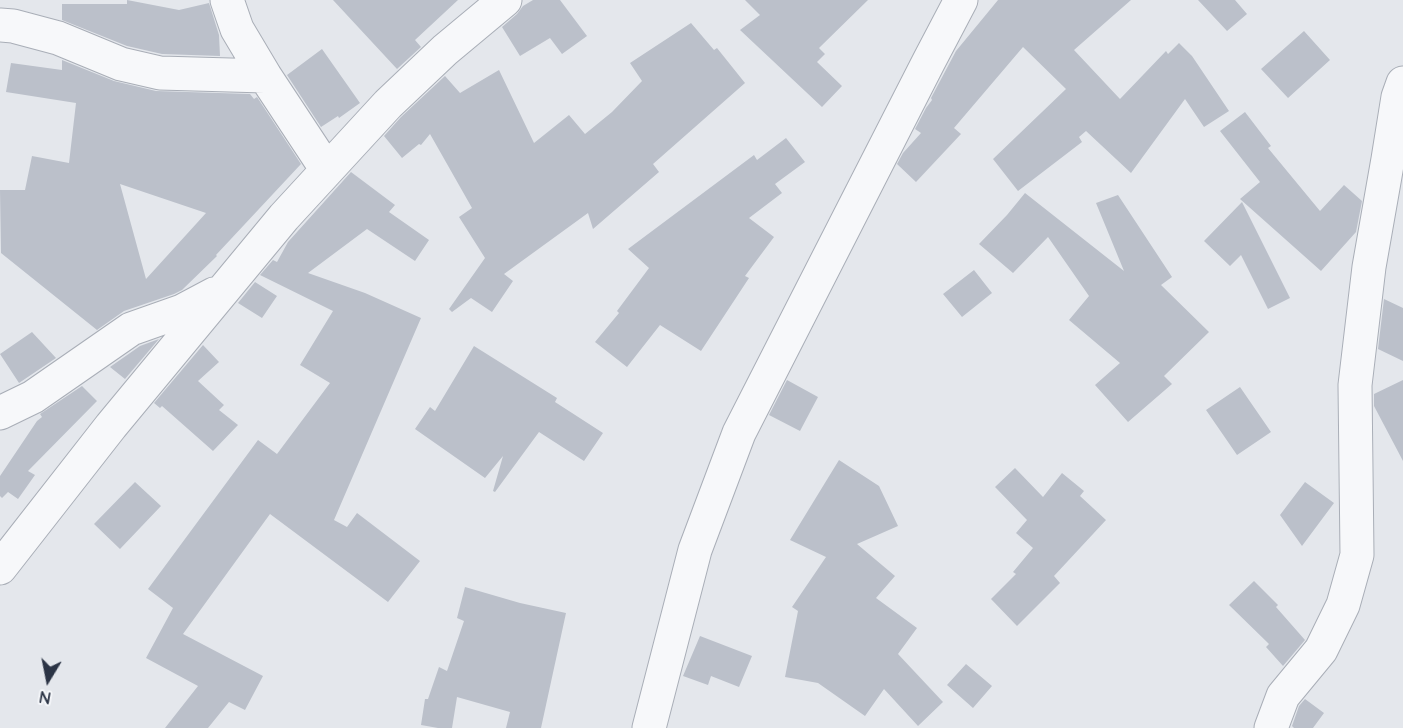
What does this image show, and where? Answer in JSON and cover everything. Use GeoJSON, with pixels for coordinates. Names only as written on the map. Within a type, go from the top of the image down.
{"type":"FeatureCollection","features":[{"type":"Feature","properties":{"kind":"street"},"geometry":{"type":"LineString","coordinates":[[227,0],[237,29],[327,170]]}},
{"type":"Feature","properties":{"kind":"street"},"geometry":{"type":"LineString","coordinates":[[0,568],[111,426],[284,217],[388,104],[445,50],[505,0]]}},
{"type":"Feature","properties":{"kind":"street"},"geometry":{"type":"LineString","coordinates":[[649,728],[695,550],[740,433],[961,0]]}},
{"type":"Feature","properties":{"kind":"street"},"geometry":{"type":"LineString","coordinates":[[0,25],[13,26],[58,38],[121,64],[160,73],[265,76]]}},
{"type":"Feature","properties":{"kind":"street"},"geometry":{"type":"LineString","coordinates":[[1271,728],[1283,696],[1321,650],[1343,605],[1357,555],[1354,385],[1369,267],[1398,97],[1403,83]]}},
{"type":"Feature","properties":{"kind":"street"},"geometry":{"type":"LineString","coordinates":[[0,413],[33,397],[131,329],[182,311],[228,286]]}},
{"type":"Feature","properties":{"kind":"building"},"geometry":{"type":"Polygon","coordinates":[[[127,0],[179,10],[209,3],[219,35],[220,56],[162,54],[127,46],[62,20],[62,4],[127,4],[127,0]]]}},
{"type":"Feature","properties":{"kind":"building"},"geometry":{"type":"Polygon","coordinates":[[[333,0],[458,0],[415,40],[421,47],[397,69],[333,0]]]}},
{"type":"Feature","properties":{"kind":"building"},"geometry":{"type":"Polygon","coordinates":[[[533,0],[560,0],[587,36],[562,54],[550,38],[520,56],[502,27],[523,6],[533,0]]]}},
{"type":"Feature","properties":{"kind":"building"},"geometry":{"type":"Polygon","coordinates":[[[745,0],[868,0],[819,48],[825,54],[817,62],[842,86],[822,107],[740,30],[760,15],[745,0]]]}},
{"type":"Feature","properties":{"kind":"building"},"geometry":{"type":"Polygon","coordinates":[[[998,0],[1131,0],[1074,50],[1120,99],[1166,51],[1168,54],[1179,43],[1192,56],[1229,111],[1204,127],[1185,99],[1131,173],[1086,131],[1079,137],[1082,142],[1018,191],[993,159],[1066,89],[1023,47],[954,128],[961,134],[916,182],[897,164],[903,153],[921,133],[915,129],[956,51],[998,0]]]}},
{"type":"Feature","properties":{"kind":"building"},"geometry":{"type":"Polygon","coordinates":[[[1198,0],[1235,0],[1247,14],[1227,31],[1198,0]]]}},
{"type":"Feature","properties":{"kind":"building"},"geometry":{"type":"Polygon","coordinates":[[[691,23],[714,50],[717,48],[745,83],[653,164],[659,172],[593,229],[588,213],[504,274],[513,281],[492,312],[471,298],[452,312],[449,309],[485,258],[459,217],[472,208],[430,134],[421,145],[419,144],[402,158],[384,136],[445,76],[460,93],[499,70],[534,143],[569,115],[585,134],[612,112],[642,81],[630,63],[691,23]]]}},
{"type":"Feature","properties":{"kind":"building"},"geometry":{"type":"Polygon","coordinates":[[[1304,31],[1330,60],[1288,98],[1261,69],[1304,31]]]}},
{"type":"Feature","properties":{"kind":"building"},"geometry":{"type":"Polygon","coordinates":[[[322,49],[360,103],[321,127],[287,75],[322,49]]]}},
{"type":"Feature","properties":{"kind":"building"},"geometry":{"type":"Polygon","coordinates":[[[62,60],[114,81],[156,91],[250,94],[254,99],[257,97],[301,164],[217,256],[182,290],[124,311],[97,330],[1,253],[0,190],[25,190],[32,156],[69,163],[76,103],[6,92],[11,63],[62,70],[62,60]],[[120,184],[146,279],[206,213],[120,184]]]}},
{"type":"Feature","properties":{"kind":"building"},"geometry":{"type":"Polygon","coordinates":[[[1245,112],[1271,146],[1268,148],[1320,211],[1344,185],[1362,201],[1356,232],[1321,271],[1240,199],[1260,182],[1220,131],[1245,112]]]}},
{"type":"Feature","properties":{"kind":"building"},"geometry":{"type":"Polygon","coordinates":[[[786,138],[805,162],[775,184],[782,193],[749,218],[774,237],[745,276],[749,278],[701,351],[660,325],[627,367],[595,342],[619,313],[617,311],[649,268],[628,249],[754,155],[757,160],[786,138]]]}},
{"type":"Feature","properties":{"kind":"building"},"geometry":{"type":"Polygon","coordinates":[[[351,172],[395,205],[389,212],[429,240],[415,261],[367,229],[308,273],[365,293],[421,318],[334,520],[347,527],[357,513],[420,561],[388,602],[270,514],[183,634],[263,676],[245,710],[229,702],[208,728],[165,728],[198,686],[146,658],[173,608],[148,589],[258,440],[277,454],[330,383],[300,365],[333,311],[260,275],[273,260],[277,262],[288,242],[351,172]]]}},
{"type":"Feature","properties":{"kind":"building"},"geometry":{"type":"Polygon","coordinates":[[[1025,193],[1124,271],[1096,203],[1118,195],[1172,277],[1161,285],[1209,332],[1164,376],[1172,384],[1128,422],[1095,385],[1120,363],[1069,320],[1089,296],[1048,237],[1013,273],[979,244],[1025,193]]]}},
{"type":"Feature","properties":{"kind":"building"},"geometry":{"type":"Polygon","coordinates":[[[1242,202],[1290,298],[1268,309],[1241,255],[1230,266],[1204,241],[1242,202]]]}},
{"type":"Feature","properties":{"kind":"building"},"geometry":{"type":"Polygon","coordinates":[[[974,270],[992,293],[962,317],[943,294],[974,270]]]}},
{"type":"Feature","properties":{"kind":"building"},"geometry":{"type":"Polygon","coordinates":[[[255,282],[277,296],[262,318],[238,303],[255,282]]]}},
{"type":"Feature","properties":{"kind":"building"},"geometry":{"type":"Polygon","coordinates":[[[1384,299],[1403,308],[1403,361],[1378,349],[1384,299]]]}},
{"type":"Feature","properties":{"kind":"building"},"geometry":{"type":"Polygon","coordinates":[[[32,332],[56,358],[19,383],[0,354],[32,332]]]}},
{"type":"Feature","properties":{"kind":"building"},"geometry":{"type":"Polygon","coordinates":[[[159,339],[125,379],[110,367],[140,346],[159,339]]]}},
{"type":"Feature","properties":{"kind":"building"},"geometry":{"type":"Polygon","coordinates":[[[203,345],[219,362],[198,381],[224,405],[219,410],[238,425],[213,451],[162,406],[160,408],[154,403],[203,345]]]}},
{"type":"Feature","properties":{"kind":"building"},"geometry":{"type":"Polygon","coordinates":[[[474,346],[557,398],[555,402],[603,433],[584,461],[539,432],[495,492],[493,491],[503,456],[485,478],[415,429],[430,407],[435,411],[474,346]]]}},
{"type":"Feature","properties":{"kind":"building"},"geometry":{"type":"Polygon","coordinates":[[[787,380],[818,397],[800,431],[769,415],[787,380]]]}},
{"type":"Feature","properties":{"kind":"building"},"geometry":{"type":"Polygon","coordinates":[[[1403,380],[1403,461],[1374,406],[1374,394],[1403,380]]]}},
{"type":"Feature","properties":{"kind":"building"},"geometry":{"type":"Polygon","coordinates":[[[82,386],[97,401],[28,471],[35,475],[18,499],[8,492],[2,498],[0,496],[0,476],[42,417],[40,414],[82,386]]]}},
{"type":"Feature","properties":{"kind":"building"},"geometry":{"type":"Polygon","coordinates":[[[1240,387],[1271,432],[1237,455],[1206,410],[1240,387]]]}},
{"type":"Feature","properties":{"kind":"building"},"geometry":{"type":"Polygon","coordinates":[[[839,460],[879,486],[898,526],[857,544],[895,576],[876,598],[917,628],[898,654],[943,702],[918,726],[884,689],[865,716],[818,683],[785,677],[798,611],[792,607],[826,557],[790,540],[839,460]]]}},
{"type":"Feature","properties":{"kind":"building"},"geometry":{"type":"Polygon","coordinates":[[[1015,468],[1043,497],[1062,473],[1084,491],[1080,496],[1106,520],[1054,576],[1060,583],[1017,626],[991,599],[1016,574],[1013,572],[1033,548],[1016,533],[1027,520],[995,487],[1015,468]]]}},
{"type":"Feature","properties":{"kind":"building"},"geometry":{"type":"Polygon","coordinates":[[[135,482],[161,506],[120,549],[94,524],[135,482]]]}},
{"type":"Feature","properties":{"kind":"building"},"geometry":{"type":"Polygon","coordinates":[[[1305,482],[1334,503],[1302,546],[1280,515],[1305,482]]]}},
{"type":"Feature","properties":{"kind":"building"},"geometry":{"type":"Polygon","coordinates":[[[1254,581],[1278,605],[1276,607],[1305,640],[1283,666],[1266,647],[1269,644],[1229,605],[1254,581]]]}},
{"type":"Feature","properties":{"kind":"building"},"geometry":{"type":"Polygon","coordinates":[[[465,587],[566,613],[541,728],[506,728],[510,712],[457,697],[452,728],[421,725],[425,699],[428,699],[439,667],[447,671],[464,621],[457,618],[465,587]]]}},
{"type":"Feature","properties":{"kind":"building"},"geometry":{"type":"Polygon","coordinates":[[[700,636],[752,656],[739,687],[711,676],[708,685],[683,676],[700,636]]]}},
{"type":"Feature","properties":{"kind":"building"},"geometry":{"type":"Polygon","coordinates":[[[966,664],[992,686],[973,708],[947,685],[966,664]]]}},
{"type":"Feature","properties":{"kind":"building"},"geometry":{"type":"Polygon","coordinates":[[[1305,699],[1324,713],[1313,728],[1294,728],[1292,726],[1299,706],[1305,699]]]}}]}
